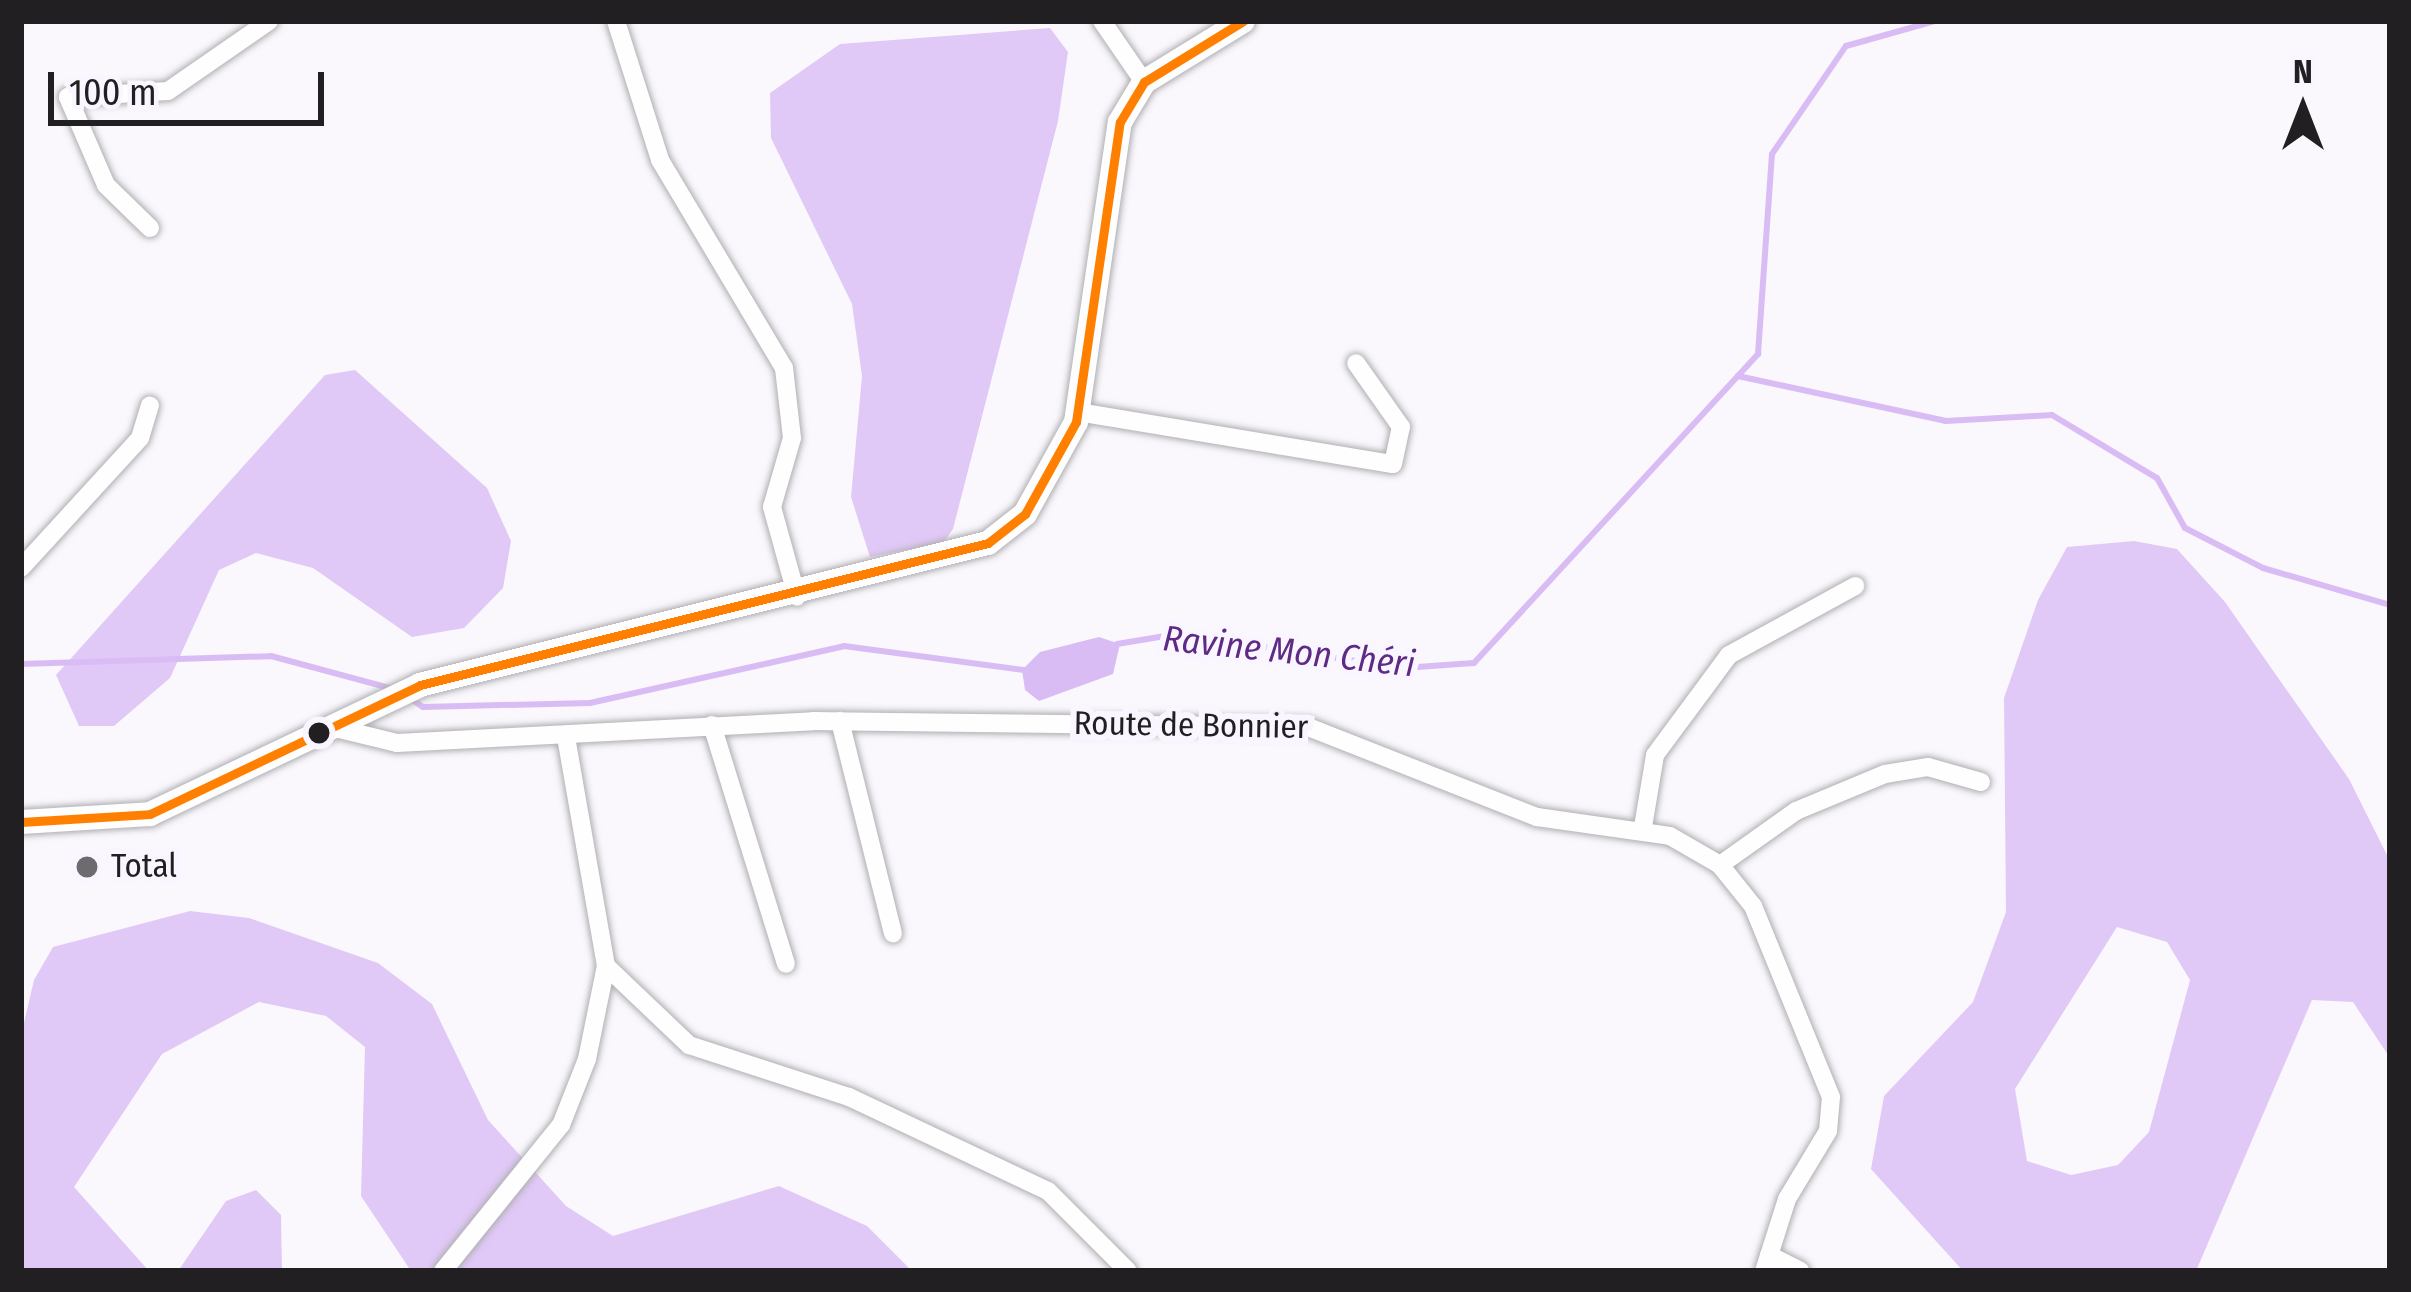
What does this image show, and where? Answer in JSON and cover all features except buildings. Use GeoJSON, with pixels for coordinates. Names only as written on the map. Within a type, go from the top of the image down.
{"type":"FeatureCollection","features":[{"type":"Feature","properties":{"kind":"main road"},"geometry":{"type":"LineString","coordinates":[[21,823],[150,814],[415,688],[797,598],[988,543],[1025,514],[1078,412],[1120,122],[1144,82],[1243,21]]}},
{"type":"Feature","properties":{"kind":"street"},"geometry":{"type":"LineString","coordinates":[[151,228],[106,185],[68,97],[168,91],[269,21]]}},
{"type":"Feature","properties":{"kind":"street"},"geometry":{"type":"LineString","coordinates":[[616,21],[660,160],[784,368],[792,438],[772,507],[797,598]]}},
{"type":"Feature","properties":{"kind":"street"},"geometry":{"type":"LineString","coordinates":[[1102,21],[1144,82]]}},
{"type":"Feature","properties":{"kind":"street"},"geometry":{"type":"LineString","coordinates":[[1078,412],[1393,464],[1401,427],[1356,363]]}},
{"type":"Feature","properties":{"kind":"street"},"geometry":{"type":"LineString","coordinates":[[21,568],[140,438],[151,405]]}},
{"type":"Feature","properties":{"kind":"street"},"geometry":{"type":"LineString","coordinates":[[1643,827],[1655,755],[1729,655],[1855,586]]}},
{"type":"Feature","properties":{"kind":"street"},"geometry":{"type":"LineString","coordinates":[[840,721],[893,933]]}},
{"type":"Feature","properties":{"kind":"street","name":"Route de Bonnier"},"geometry":{"type":"LineString","coordinates":[[331,727],[379,742],[840,721],[1308,727],[1537,817],[1643,827],[1720,865],[1772,940],[1831,1097],[1828,1131],[1766,1263]]}},
{"type":"Feature","properties":{"kind":"street"},"geometry":{"type":"LineString","coordinates":[[712,724],[786,964]]}},
{"type":"Feature","properties":{"kind":"street"},"geometry":{"type":"LineString","coordinates":[[443,1271],[561,1125],[606,966],[577,847],[566,737]]}},
{"type":"Feature","properties":{"kind":"street"},"geometry":{"type":"LineString","coordinates":[[1720,865],[1796,811],[1886,774],[1928,767],[1981,782]]}},
{"type":"Feature","properties":{"kind":"street"},"geometry":{"type":"LineString","coordinates":[[606,966],[689,1046],[819,1085],[1048,1191],[1128,1271]]}},
{"type":"Feature","properties":{"kind":"street"},"geometry":{"type":"LineString","coordinates":[[1766,1263],[1800,1271]]}},
{"type":"Feature","properties":{"kind":"shaded area"},"geometry":{"type":"Polygon","coordinates":[[[1050,28],[1068,52],[1058,121],[953,529],[944,542],[870,557],[851,497],[862,376],[852,304],[771,138],[770,93],[840,44],[1050,28]]]}},
{"type":"Feature","properties":{"kind":"shaded area"},"geometry":{"type":"Polygon","coordinates":[[[355,370],[487,488],[511,541],[503,588],[464,628],[412,637],[313,568],[256,553],[219,570],[170,678],[114,726],[79,726],[56,675],[325,375],[355,370]]]}},
{"type":"Feature","properties":{"kind":"shaded area"},"geometry":{"type":"Polygon","coordinates":[[[2134,541],[2177,549],[2225,602],[2349,779],[2390,861],[2390,1058],[2353,1002],[2312,1000],[2196,1271],[1963,1271],[1871,1169],[1884,1096],[1973,1002],[2006,912],[2004,698],[2038,600],[2067,547],[2134,541]],[[2117,927],[2015,1089],[2027,1161],[2071,1175],[2118,1165],[2149,1132],[2190,980],[2167,942],[2117,927]]]}},
{"type":"Feature","properties":{"kind":"shaded area"},"geometry":{"type":"Polygon","coordinates":[[[1099,637],[1120,644],[1113,674],[1039,701],[1025,690],[1022,670],[1040,652],[1099,637]]]}},
{"type":"Feature","properties":{"kind":"shaded area"},"geometry":{"type":"Polygon","coordinates":[[[190,911],[249,918],[378,963],[432,1004],[488,1120],[566,1206],[613,1236],[779,1186],[867,1226],[912,1271],[411,1271],[361,1196],[365,1047],[326,1016],[259,1002],[162,1054],[74,1187],[149,1271],[21,1271],[21,1036],[34,980],[53,947],[190,911]]]}},
{"type":"Feature","properties":{"kind":"shaded area"},"geometry":{"type":"Polygon","coordinates":[[[256,1190],[281,1215],[282,1271],[178,1271],[226,1201],[256,1190]]]}},
{"type":"Feature","properties":{"kind":"waterway","name":"Ravine Mon Chéri"},"geometry":{"type":"LineString","coordinates":[[1117,644],[1177,634],[1403,668],[1474,663],[1758,354],[1772,154],[1846,46],[1935,21],[2056,21]]}},
{"type":"Feature","properties":{"kind":"waterway"},"geometry":{"type":"LineString","coordinates":[[1738,376],[1946,421],[2052,415],[2157,478],[2185,528],[2263,568],[2390,605]]}},
{"type":"Feature","properties":{"kind":"waterway","name":"Ravine Mon Chéri"},"geometry":{"type":"LineString","coordinates":[[408,697],[423,707],[590,703],[844,646],[1025,670]]}},
{"type":"Feature","properties":{"kind":"waterway","name":"Ravine Mon Chéri"},"geometry":{"type":"LineString","coordinates":[[21,664],[271,656],[397,690]]}},
{"type":"Feature","properties":{"kind":"transit line"},"geometry":{"type":"LineString","coordinates":[[21,822],[150,814],[420,685],[988,543],[1025,514],[1076,422],[1120,122],[1144,82],[1243,21]]}},
{"type":"Feature","properties":{"kind":"place","name":"Total"},"geometry":{"type":"Point","coordinates":[87,867]}}]}
